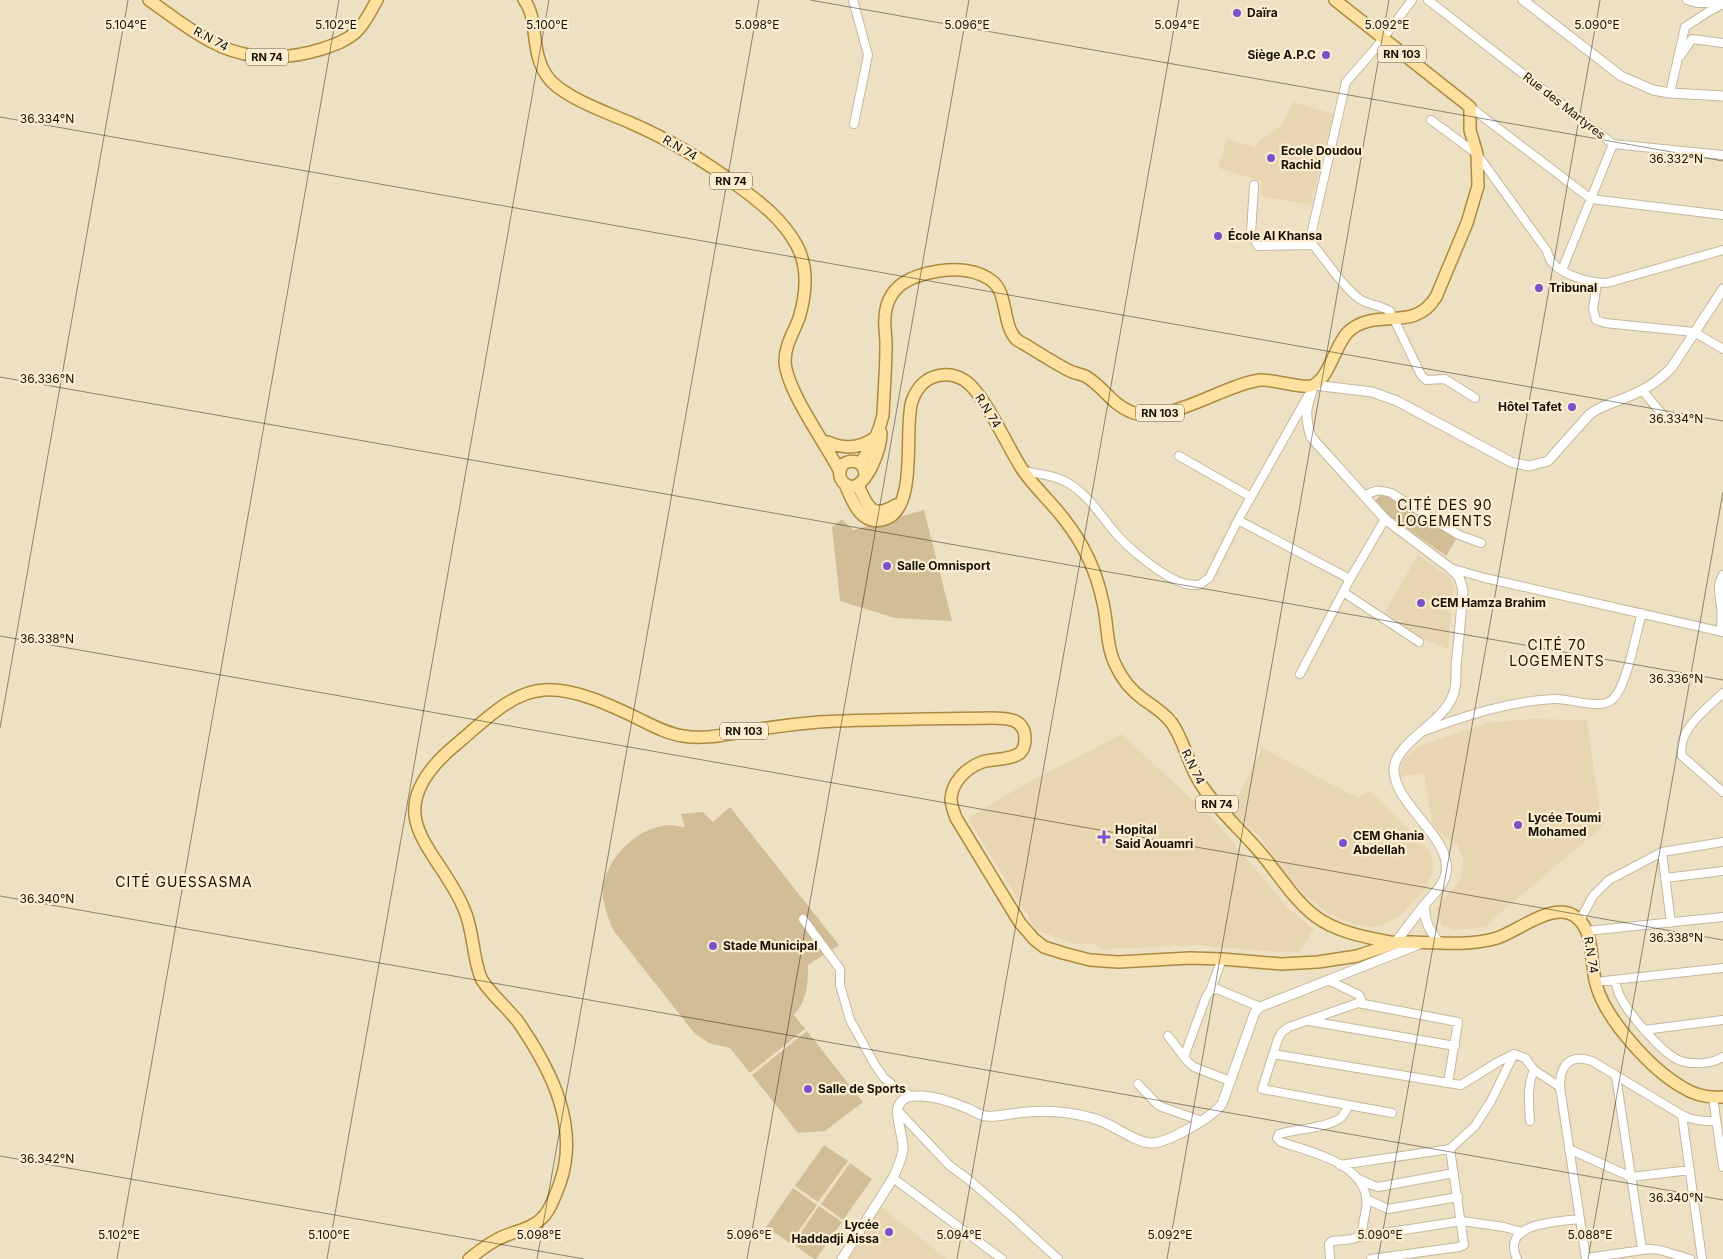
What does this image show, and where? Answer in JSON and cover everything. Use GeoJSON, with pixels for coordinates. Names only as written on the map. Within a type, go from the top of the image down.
{"type":"FeatureCollection","features":[{"type":"Feature","properties":{"kind":"main road","name":"R.N 74"},"geometry":{"type":"LineString","coordinates":[[149,0],[209,41],[257,57],[283,58],[302,55],[344,40],[357,31],[377,0]]}},
{"type":"Feature","properties":{"kind":"main road","name":"R.N 74"},"geometry":{"type":"LineString","coordinates":[[524,0],[531,16],[536,52],[541,66],[550,81],[562,90],[690,152],[765,206],[786,227],[798,247],[804,265],[805,280],[804,297],[799,318],[788,344],[785,361],[788,376],[796,395],[840,472],[840,477],[860,514],[870,520],[877,521],[889,518],[900,503],[907,486],[910,412],[912,401],[918,388],[927,379],[940,375],[953,375],[964,380],[976,392],[1023,471],[1066,522],[1092,566],[1103,603],[1111,653],[1115,665],[1125,681],[1140,697],[1168,718],[1177,731],[1191,766],[1203,788],[1259,851],[1292,892],[1315,916],[1337,928],[1395,943],[1465,943],[1498,938],[1546,914],[1559,911],[1570,913],[1580,920],[1587,931],[1595,982],[1607,1010],[1640,1052],[1683,1088],[1694,1093],[1718,1098]]}},
{"type":"Feature","properties":{"kind":"main road","name":"RN 103"},"geometry":{"type":"LineString","coordinates":[[1338,2],[1470,107]]}},
{"type":"Feature","properties":{"kind":"main road"},"geometry":{"type":"LineString","coordinates":[[1314,385],[1323,376],[1346,334],[1353,328],[1377,320],[1410,318],[1422,313],[1431,305],[1436,297],[1467,223],[1478,186],[1477,154],[1470,130],[1470,107]]}},
{"type":"Feature","properties":{"kind":"main road","name":"RN 103"},"geometry":{"type":"LineString","coordinates":[[856,462],[878,432],[883,415],[886,344],[885,317],[888,299],[900,284],[920,274],[949,270],[974,272],[994,282],[1003,299],[1008,325],[1016,339],[1070,371],[1086,377],[1111,400],[1133,412],[1145,414],[1170,412],[1260,380],[1304,386],[1314,385]]}},
{"type":"Feature","properties":{"kind":"main road","name":"RN 103"},"geometry":{"type":"LineString","coordinates":[[865,475],[877,457],[881,437],[878,432]]}},
{"type":"Feature","properties":{"kind":"main road"},"geometry":{"type":"LineString","coordinates":[[828,442],[841,447],[856,447],[863,445],[878,432]]}},
{"type":"Feature","properties":{"kind":"main road","name":"R.N 74"},"geometry":{"type":"LineString","coordinates":[[818,433],[865,470],[865,475]]}},
{"type":"Feature","properties":{"kind":"main road"},"geometry":{"type":"LineString","coordinates":[[840,472],[843,464],[856,462]]}},
{"type":"Feature","properties":{"kind":"main road"},"geometry":{"type":"LineString","coordinates":[[845,484],[858,485],[865,475]]}},
{"type":"Feature","properties":{"kind":"main road"},"geometry":{"type":"LineString","coordinates":[[858,485],[867,506],[875,511],[884,512],[900,503]]}},
{"type":"Feature","properties":{"kind":"main road","name":"RN 103"},"geometry":{"type":"LineString","coordinates":[[469,1259],[497,1239],[532,1227],[546,1214],[553,1202],[563,1175],[567,1153],[567,1129],[562,1108],[549,1076],[534,1048],[517,1021],[482,981],[476,962],[473,937],[464,909],[422,836],[415,817],[415,800],[426,775],[450,750],[494,714],[518,698],[544,690],[556,690],[609,705],[660,729],[681,736],[702,738],[817,722],[981,718],[1010,720],[1019,723],[1024,728],[1025,742],[1022,750],[1018,755],[982,762],[968,770],[954,785],[951,800],[956,818],[1020,923],[1044,947],[1090,960],[1118,962],[1190,958],[1281,964],[1318,962],[1357,956],[1395,943]]}},
{"type":"Feature","properties":{"kind":"street"},"geometry":{"type":"LineString","coordinates":[[853,0],[868,55],[854,124]]}},
{"type":"Feature","properties":{"kind":"street"},"geometry":{"type":"LineString","coordinates":[[1412,0],[1383,39],[1346,82],[1312,235],[1313,245],[1353,294],[1363,301],[1381,306],[1390,311],[1421,375],[1426,380],[1444,378],[1475,398]]}},
{"type":"Feature","properties":{"kind":"street","name":"Rue des Martyres"},"geometry":{"type":"LineString","coordinates":[[1428,0],[1613,144],[1723,155]]}},
{"type":"Feature","properties":{"kind":"street"},"geometry":{"type":"LineString","coordinates":[[1524,0],[1622,76],[1653,90],[1670,93],[1723,96]]}},
{"type":"Feature","properties":{"kind":"street"},"geometry":{"type":"LineString","coordinates":[[1687,0],[1697,3],[1723,4]]}},
{"type":"Feature","properties":{"kind":"street"},"geometry":{"type":"LineString","coordinates":[[1670,93],[1685,27],[1723,4]]}},
{"type":"Feature","properties":{"kind":"street"},"geometry":{"type":"LineString","coordinates":[[1679,58],[1692,39],[1723,43]]}},
{"type":"Feature","properties":{"kind":"street"},"geometry":{"type":"LineString","coordinates":[[1470,107],[1591,199],[1723,215]]}},
{"type":"Feature","properties":{"kind":"street"},"geometry":{"type":"LineString","coordinates":[[1431,120],[1477,154],[1547,251],[1552,263],[1577,278],[1596,283],[1607,283],[1723,250]]}},
{"type":"Feature","properties":{"kind":"street"},"geometry":{"type":"LineString","coordinates":[[1562,270],[1613,144]]}},
{"type":"Feature","properties":{"kind":"street"},"geometry":{"type":"LineString","coordinates":[[1254,185],[1251,233],[1258,246],[1313,245]]}},
{"type":"Feature","properties":{"kind":"street"},"geometry":{"type":"LineString","coordinates":[[1596,283],[1593,309],[1596,320],[1605,323],[1694,332],[1723,349]]}},
{"type":"Feature","properties":{"kind":"street"},"geometry":{"type":"LineString","coordinates":[[1314,385],[1372,392],[1398,401],[1510,462],[1529,466],[1548,461],[1589,414],[1597,408],[1642,390],[1663,378],[1723,289]]}},
{"type":"Feature","properties":{"kind":"street"},"geometry":{"type":"LineString","coordinates":[[1314,385],[1306,409],[1306,423],[1310,437],[1385,519],[1450,568],[1459,577],[1463,590],[1454,695],[1444,712],[1400,751],[1394,768],[1395,783],[1436,839],[1443,852],[1446,873],[1442,883],[1395,943]]}},
{"type":"Feature","properties":{"kind":"street"},"geometry":{"type":"LineString","coordinates":[[1023,471],[1056,477],[1077,488],[1130,548],[1169,577],[1184,584],[1199,585],[1209,578],[1238,520],[1314,385]]}},
{"type":"Feature","properties":{"kind":"street"},"geometry":{"type":"LineString","coordinates":[[1642,390],[1667,420]]}},
{"type":"Feature","properties":{"kind":"street"},"geometry":{"type":"LineString","coordinates":[[1179,456],[1251,497]]}},
{"type":"Feature","properties":{"kind":"street"},"geometry":{"type":"LineString","coordinates":[[1364,496],[1376,490],[1386,491],[1454,532],[1481,542]]}},
{"type":"Feature","properties":{"kind":"street"},"geometry":{"type":"LineString","coordinates":[[1300,674],[1350,579],[1385,519]]}},
{"type":"Feature","properties":{"kind":"street"},"geometry":{"type":"LineString","coordinates":[[1238,520],[1350,579]]}},
{"type":"Feature","properties":{"kind":"street"},"geometry":{"type":"LineString","coordinates":[[1450,568],[1485,578],[1642,612],[1722,632],[1718,591],[1723,575]]}},
{"type":"Feature","properties":{"kind":"street"},"geometry":{"type":"LineString","coordinates":[[1343,592],[1418,642]]}},
{"type":"Feature","properties":{"kind":"street"},"geometry":{"type":"LineString","coordinates":[[1422,732],[1463,717],[1526,702],[1555,699],[1607,704],[1614,698],[1622,685],[1642,612]]}},
{"type":"Feature","properties":{"kind":"street"},"geometry":{"type":"LineString","coordinates":[[1723,693],[1691,723],[1680,749],[1682,756],[1723,792]]}},
{"type":"Feature","properties":{"kind":"street"},"geometry":{"type":"LineString","coordinates":[[1580,920],[1593,896],[1609,880],[1662,852],[1723,842]]}},
{"type":"Feature","properties":{"kind":"street"},"geometry":{"type":"LineString","coordinates":[[1662,852],[1671,923]]}},
{"type":"Feature","properties":{"kind":"street"},"geometry":{"type":"LineString","coordinates":[[1665,878],[1723,871]]}},
{"type":"Feature","properties":{"kind":"street"},"geometry":{"type":"LineString","coordinates":[[1425,904],[1424,913],[1427,925],[1439,943]]}},
{"type":"Feature","properties":{"kind":"street"},"geometry":{"type":"LineString","coordinates":[[1587,931],[1723,917]]}},
{"type":"Feature","properties":{"kind":"street"},"geometry":{"type":"LineString","coordinates":[[803,919],[840,969],[840,985],[850,1020],[875,1065],[884,1078],[894,1086],[911,1096],[945,1099],[986,1116],[1029,1112],[1068,1113],[1106,1122],[1142,1141],[1151,1143],[1161,1142],[1202,1121],[1222,1104],[1255,1012],[1260,1007],[1422,943]]}},
{"type":"Feature","properties":{"kind":"street"},"geometry":{"type":"LineString","coordinates":[[1184,1057],[1222,959]]}},
{"type":"Feature","properties":{"kind":"street"},"geometry":{"type":"LineString","coordinates":[[1595,982],[1723,968]]}},
{"type":"Feature","properties":{"kind":"street"},"geometry":{"type":"LineString","coordinates":[[1328,980],[1359,994],[1361,1000],[1358,1004]]}},
{"type":"Feature","properties":{"kind":"street"},"geometry":{"type":"LineString","coordinates":[[1615,981],[1619,994],[1628,1009],[1644,1030],[1666,1051],[1679,1060],[1692,1063],[1706,1062],[1723,1057]]}},
{"type":"Feature","properties":{"kind":"street"},"geometry":{"type":"LineString","coordinates":[[1210,991],[1217,989],[1260,1007]]}},
{"type":"Feature","properties":{"kind":"street"},"geometry":{"type":"LineString","coordinates":[[1392,1113],[1262,1089],[1282,1032],[1289,1027],[1358,1004],[1458,1022],[1448,1083]]}},
{"type":"Feature","properties":{"kind":"street"},"geometry":{"type":"LineString","coordinates":[[1644,1030],[1723,1020]]}},
{"type":"Feature","properties":{"kind":"street"},"geometry":{"type":"LineString","coordinates":[[1307,1021],[1454,1046]]}},
{"type":"Feature","properties":{"kind":"street"},"geometry":{"type":"LineString","coordinates":[[1168,1036],[1194,1067],[1230,1081]]}},
{"type":"Feature","properties":{"kind":"street"},"geometry":{"type":"LineString","coordinates":[[1273,1054],[1461,1085],[1514,1054]]}},
{"type":"Feature","properties":{"kind":"street"},"geometry":{"type":"LineString","coordinates":[[1514,1054],[1525,1058],[1534,1070],[1540,1072],[1560,1087]]}},
{"type":"Feature","properties":{"kind":"street"},"geometry":{"type":"LineString","coordinates":[[1340,1165],[1450,1149],[1475,1126],[1491,1101],[1514,1054]]}},
{"type":"Feature","properties":{"kind":"street"},"geometry":{"type":"LineString","coordinates":[[1690,1259],[1660,1250],[1642,1249],[1586,1258],[1560,1087],[1562,1072],[1572,1059],[1582,1058],[1692,1120],[1702,1122],[1716,1121]]}},
{"type":"Feature","properties":{"kind":"street"},"geometry":{"type":"LineString","coordinates":[[1530,1121],[1528,1094],[1534,1070]]}},
{"type":"Feature","properties":{"kind":"street"},"geometry":{"type":"LineString","coordinates":[[1616,1076],[1642,1249]]}},
{"type":"Feature","properties":{"kind":"street"},"geometry":{"type":"LineString","coordinates":[[1138,1084],[1162,1107],[1202,1121]]}},
{"type":"Feature","properties":{"kind":"street"},"geometry":{"type":"LineString","coordinates":[[842,1259],[893,1178],[903,1149],[897,1110],[899,1103],[911,1096]]}},
{"type":"Feature","properties":{"kind":"street"},"geometry":{"type":"LineString","coordinates":[[1718,1098],[1716,1121],[1723,1167]]}},
{"type":"Feature","properties":{"kind":"street"},"geometry":{"type":"LineString","coordinates":[[1348,1105],[1344,1114],[1339,1119],[1330,1123],[1279,1134],[1277,1138],[1281,1142],[1324,1156],[1340,1165],[1362,1185],[1367,1205],[1362,1233],[1358,1237]]}},
{"type":"Feature","properties":{"kind":"street"},"geometry":{"type":"LineString","coordinates":[[897,1110],[950,1166],[997,1203],[1058,1259]]}},
{"type":"Feature","properties":{"kind":"street"},"geometry":{"type":"LineString","coordinates":[[1682,1115],[1702,1259]]}},
{"type":"Feature","properties":{"kind":"street"},"geometry":{"type":"LineString","coordinates":[[1569,1148],[1631,1177],[1690,1170]]}},
{"type":"Feature","properties":{"kind":"street"},"geometry":{"type":"LineString","coordinates":[[1372,1259],[1464,1245],[1465,1241],[1450,1149]]}},
{"type":"Feature","properties":{"kind":"street"},"geometry":{"type":"LineString","coordinates":[[1356,1178],[1378,1186],[1454,1173]]}},
{"type":"Feature","properties":{"kind":"street"},"geometry":{"type":"LineString","coordinates":[[893,1178],[1002,1259]]}},
{"type":"Feature","properties":{"kind":"street"},"geometry":{"type":"LineString","coordinates":[[1366,1199],[1388,1209],[1458,1197]]}},
{"type":"Feature","properties":{"kind":"street"},"geometry":{"type":"LineString","coordinates":[[1517,1259],[1514,1253],[1515,1242],[1522,1232],[1530,1226],[1580,1219]]}},
{"type":"Feature","properties":{"kind":"street"},"geometry":{"type":"LineString","coordinates":[[1330,1259],[1329,1244],[1332,1241],[1462,1222],[1504,1226],[1522,1232]]}},
{"type":"Feature","properties":{"kind":"shaded area","name":"Ecole Doudou Rachid"},"geometry":{"type":"Polygon","coordinates":[[[1293,102],[1333,114],[1311,205],[1260,196],[1261,181],[1218,168],[1227,139],[1256,148],[1259,141],[1282,125],[1293,102]]]}},
{"type":"Feature","properties":{"kind":"shaded area"},"geometry":{"type":"Polygon","coordinates":[[[1382,493],[1457,538],[1446,556],[1388,515],[1375,501],[1382,493]]]}},
{"type":"Feature","properties":{"kind":"shaded area","name":"Salle Omnisport"},"geometry":{"type":"Polygon","coordinates":[[[924,510],[952,621],[895,618],[840,601],[832,527],[842,519],[853,530],[924,510]]]}},
{"type":"Feature","properties":{"kind":"shaded area","name":"CEM Hamza Brahim"},"geometry":{"type":"Polygon","coordinates":[[[1418,555],[1449,577],[1453,583],[1448,649],[1422,639],[1384,613],[1418,555]]]}},
{"type":"Feature","properties":{"kind":"shaded area","name":"Lycée Toumi Mohamed"},"geometry":{"type":"Polygon","coordinates":[[[1531,719],[1587,720],[1602,827],[1486,927],[1453,930],[1442,925],[1436,908],[1461,879],[1463,858],[1458,846],[1442,834],[1432,823],[1424,773],[1399,777],[1403,760],[1417,747],[1466,730],[1488,723],[1531,719]]]}},
{"type":"Feature","properties":{"kind":"shaded area","name":"Hopital Said Aouamri"},"geometry":{"type":"Polygon","coordinates":[[[1122,734],[1215,821],[1287,907],[1314,929],[1301,949],[1297,952],[1277,952],[1198,945],[1103,949],[1092,944],[1076,944],[1036,930],[968,818],[1025,784],[1122,734]]]}},
{"type":"Feature","properties":{"kind":"shaded area","name":"CEM Ghania Abdellah"},"geometry":{"type":"Polygon","coordinates":[[[1262,748],[1358,798],[1370,791],[1429,850],[1433,872],[1427,887],[1401,915],[1388,923],[1372,927],[1352,924],[1329,914],[1307,897],[1287,875],[1259,836],[1231,811],[1262,748]]]}},
{"type":"Feature","properties":{"kind":"shaded area","name":"Stade Municipal"},"geometry":{"type":"Polygon","coordinates":[[[730,807],[839,945],[808,965],[806,992],[802,1004],[794,1015],[805,1029],[750,1073],[730,1048],[709,1043],[695,1034],[614,931],[607,915],[603,898],[607,872],[622,849],[632,840],[656,827],[669,825],[685,827],[681,814],[703,812],[713,822],[730,807]]]}},
{"type":"Feature","properties":{"kind":"shaded area","name":"Salle de Sports"},"geometry":{"type":"Polygon","coordinates":[[[807,1031],[863,1102],[825,1131],[798,1133],[752,1075],[807,1031]]]}},
{"type":"Feature","properties":{"kind":"shaded area"},"geometry":{"type":"Polygon","coordinates":[[[824,1145],[848,1161],[818,1202],[795,1186],[824,1145]]]}},
{"type":"Feature","properties":{"kind":"shaded area"},"geometry":{"type":"Polygon","coordinates":[[[850,1163],[872,1179],[843,1220],[821,1204],[850,1163]]]}},
{"type":"Feature","properties":{"kind":"shaded area"},"geometry":{"type":"Polygon","coordinates":[[[793,1188],[817,1205],[790,1243],[766,1227],[793,1188]]]}},
{"type":"Feature","properties":{"kind":"shaded area"},"geometry":{"type":"Polygon","coordinates":[[[819,1206],[842,1222],[816,1259],[814,1259],[793,1244],[819,1206]]]}},
{"type":"Feature","properties":{"kind":"shaded area","name":"Lycée Haddadji Aissa"},"geometry":{"type":"Polygon","coordinates":[[[880,1206],[947,1259],[848,1259],[880,1206]]]}},
{"type":"Feature","properties":{"kind":"place","name":"Daïra"},"geometry":{"type":"Point","coordinates":[1237,13]}},
{"type":"Feature","properties":{"kind":"place","name":"Siège A.P.C"},"geometry":{"type":"Point","coordinates":[1326,55]}},
{"type":"Feature","properties":{"kind":"place","name":"Ecole Doudou Rachid"},"geometry":{"type":"Point","coordinates":[1271,158]}},
{"type":"Feature","properties":{"kind":"place","name":"École Al Khansa"},"geometry":{"type":"Point","coordinates":[1218,236]}},
{"type":"Feature","properties":{"kind":"place","name":"Tribunal"},"geometry":{"type":"Point","coordinates":[1539,288]}},
{"type":"Feature","properties":{"kind":"place","name":"Hôtel Tafet"},"geometry":{"type":"Point","coordinates":[1572,407]}},
{"type":"Feature","properties":{"kind":"place","name":"Salle Omnisport"},"geometry":{"type":"Point","coordinates":[887,566]}},
{"type":"Feature","properties":{"kind":"place","name":"CEM Hamza Brahim"},"geometry":{"type":"Point","coordinates":[1421,603]}},
{"type":"Feature","properties":{"kind":"place","name":"Lycée Toumi Mohamed"},"geometry":{"type":"Point","coordinates":[1518,825]}},
{"type":"Feature","properties":{"kind":"place","name":"Hopital Said Aouamri"},"geometry":{"type":"Point","coordinates":[1104,837]}},
{"type":"Feature","properties":{"kind":"place","name":"CEM Ghania Abdellah"},"geometry":{"type":"Point","coordinates":[1343,843]}},
{"type":"Feature","properties":{"kind":"place","name":"Stade Municipal"},"geometry":{"type":"Point","coordinates":[713,946]}},
{"type":"Feature","properties":{"kind":"place","name":"Salle de Sports"},"geometry":{"type":"Point","coordinates":[808,1089]}},
{"type":"Feature","properties":{"kind":"place","name":"Lycée Haddadji Aissa"},"geometry":{"type":"Point","coordinates":[889,1232]}},
{"type":"Feature","properties":{"kind":"district","name":"CITÉ DES 90 LOGEMENTS"},"geometry":{"type":"Point","coordinates":[1445,514]}},
{"type":"Feature","properties":{"kind":"district","name":"CITÉ 70 LOGEMENTS"},"geometry":{"type":"Point","coordinates":[1557,654]}},
{"type":"Feature","properties":{"kind":"district","name":"CITÉ GUESSASMA"},"geometry":{"type":"Point","coordinates":[184,882]}}]}
